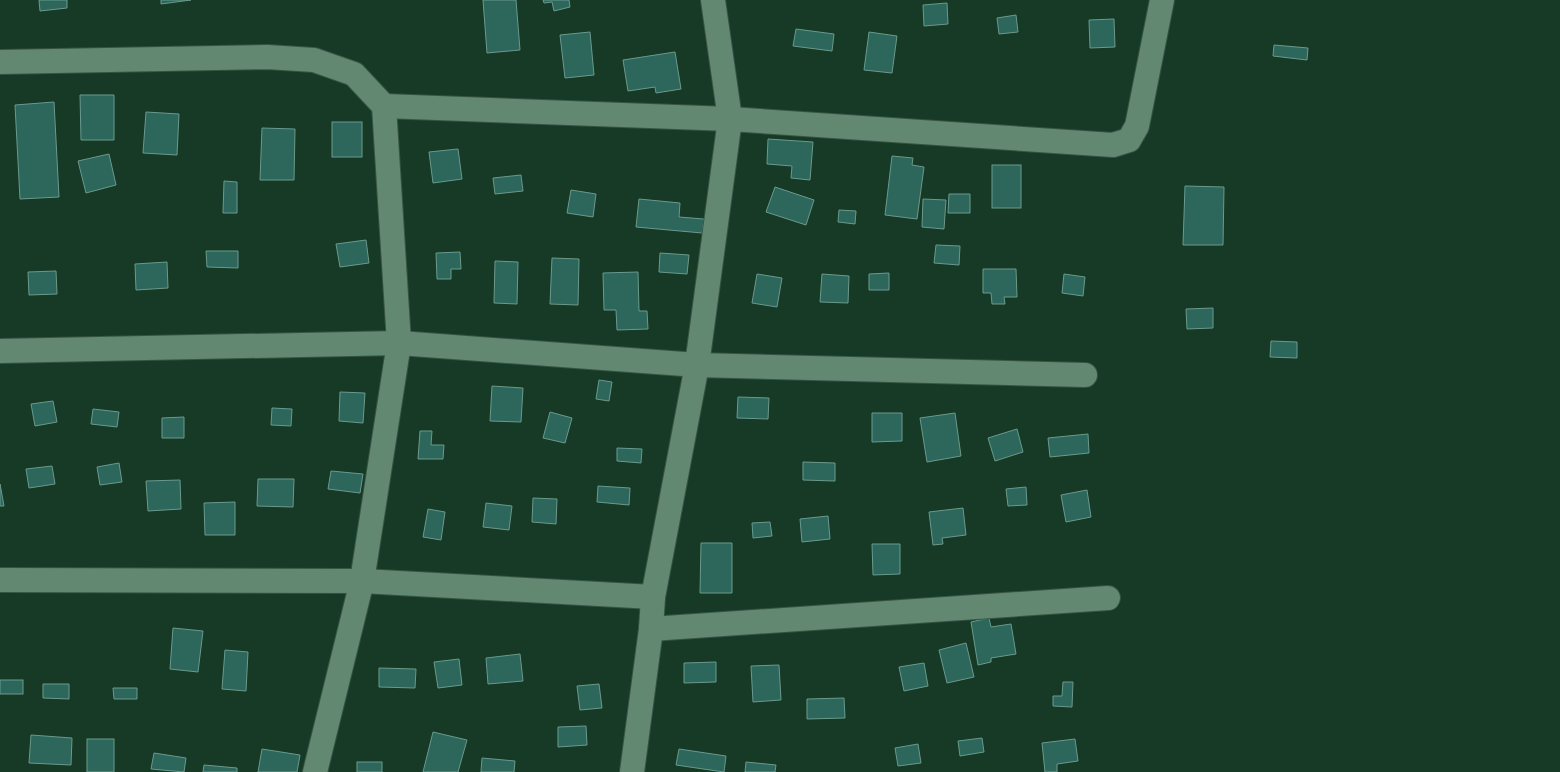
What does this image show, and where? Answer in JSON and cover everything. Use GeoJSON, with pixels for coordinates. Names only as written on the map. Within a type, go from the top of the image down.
{"type":"FeatureCollection","features":[{"type":"Feature","properties":{"kind":"street"},"geometry":{"type":"LineString","coordinates":[[632,772],[651,629],[653,598],[697,365],[730,120],[713,0]]}},
{"type":"Feature","properties":{"kind":"street"},"geometry":{"type":"LineString","coordinates":[[384,106],[730,120],[1114,145],[1129,140],[1137,126],[1162,0]]}},
{"type":"Feature","properties":{"kind":"street"},"geometry":{"type":"LineString","coordinates":[[0,62],[267,57],[314,60],[354,74],[384,106],[399,343],[362,581],[315,772]]}},
{"type":"Feature","properties":{"kind":"street"},"geometry":{"type":"LineString","coordinates":[[0,351],[399,343],[697,365],[1085,375]]}},
{"type":"Feature","properties":{"kind":"street"},"geometry":{"type":"LineString","coordinates":[[0,580],[362,581],[653,598]]}},
{"type":"Feature","properties":{"kind":"street"},"geometry":{"type":"LineString","coordinates":[[651,629],[1108,598]]}},
{"type":"Feature","properties":{"kind":"building"},"geometry":{"type":"Polygon","coordinates":[[[39,0],[67,0],[67,8],[40,11],[39,0]]]}},
{"type":"Feature","properties":{"kind":"building"},"geometry":{"type":"Polygon","coordinates":[[[161,0],[191,0],[161,4],[161,0]]]}},
{"type":"Feature","properties":{"kind":"building"},"geometry":{"type":"Polygon","coordinates":[[[483,0],[516,0],[520,50],[487,53],[483,0]]]}},
{"type":"Feature","properties":{"kind":"building"},"geometry":{"type":"Polygon","coordinates":[[[543,0],[569,0],[570,7],[554,11],[552,2],[544,3],[543,0]]]}},
{"type":"Feature","properties":{"kind":"building"},"geometry":{"type":"Polygon","coordinates":[[[947,3],[948,24],[924,26],[923,5],[947,3]]]}},
{"type":"Feature","properties":{"kind":"building"},"geometry":{"type":"Polygon","coordinates":[[[1016,15],[1018,32],[999,34],[997,18],[1016,15]]]}},
{"type":"Feature","properties":{"kind":"building"},"geometry":{"type":"Polygon","coordinates":[[[1114,19],[1115,47],[1090,48],[1089,20],[1114,19]]]}},
{"type":"Feature","properties":{"kind":"building"},"geometry":{"type":"Polygon","coordinates":[[[796,29],[834,34],[832,51],[793,46],[796,29]]]}},
{"type":"Feature","properties":{"kind":"building"},"geometry":{"type":"Polygon","coordinates":[[[590,32],[594,75],[565,78],[560,35],[590,32]]]}},
{"type":"Feature","properties":{"kind":"building"},"geometry":{"type":"Polygon","coordinates":[[[869,32],[897,36],[892,73],[864,70],[869,32]]]}},
{"type":"Feature","properties":{"kind":"building"},"geometry":{"type":"Polygon","coordinates":[[[1274,45],[1308,48],[1307,60],[1273,56],[1274,45]]]}},
{"type":"Feature","properties":{"kind":"building"},"geometry":{"type":"Polygon","coordinates":[[[675,52],[681,89],[656,93],[655,87],[628,91],[623,60],[675,52]]]}},
{"type":"Feature","properties":{"kind":"building"},"geometry":{"type":"Polygon","coordinates":[[[80,95],[114,95],[114,140],[81,140],[80,95]]]}},
{"type":"Feature","properties":{"kind":"building"},"geometry":{"type":"Polygon","coordinates":[[[54,102],[59,197],[20,199],[15,105],[54,102]]]}},
{"type":"Feature","properties":{"kind":"building"},"geometry":{"type":"Polygon","coordinates":[[[146,112],[179,114],[177,155],[143,153],[146,112]]]}},
{"type":"Feature","properties":{"kind":"building"},"geometry":{"type":"Polygon","coordinates":[[[332,122],[362,122],[362,157],[332,157],[332,122]]]}},
{"type":"Feature","properties":{"kind":"building"},"geometry":{"type":"Polygon","coordinates":[[[262,128],[295,129],[294,180],[260,180],[262,128]]]}},
{"type":"Feature","properties":{"kind":"building"},"geometry":{"type":"Polygon","coordinates":[[[768,139],[813,142],[810,180],[791,178],[792,166],[767,164],[768,139]]]}},
{"type":"Feature","properties":{"kind":"building"},"geometry":{"type":"Polygon","coordinates":[[[458,149],[462,179],[433,183],[429,152],[458,149]]]}},
{"type":"Feature","properties":{"kind":"building"},"geometry":{"type":"Polygon","coordinates":[[[109,154],[116,185],[86,193],[78,161],[109,154]]]}},
{"type":"Feature","properties":{"kind":"building"},"geometry":{"type":"Polygon","coordinates":[[[892,156],[913,158],[912,165],[924,167],[917,219],[885,215],[892,156]]]}},
{"type":"Feature","properties":{"kind":"building"},"geometry":{"type":"Polygon","coordinates":[[[992,165],[1021,165],[1021,208],[992,208],[992,165]]]}},
{"type":"Feature","properties":{"kind":"building"},"geometry":{"type":"Polygon","coordinates":[[[521,175],[523,191],[495,194],[493,178],[521,175]]]}},
{"type":"Feature","properties":{"kind":"building"},"geometry":{"type":"Polygon","coordinates":[[[224,181],[237,182],[237,213],[223,213],[224,181]]]}},
{"type":"Feature","properties":{"kind":"building"},"geometry":{"type":"Polygon","coordinates":[[[1185,186],[1224,187],[1223,245],[1183,245],[1185,186]]]}},
{"type":"Feature","properties":{"kind":"building"},"geometry":{"type":"Polygon","coordinates":[[[775,187],[814,200],[806,225],[766,212],[775,187]]]}},
{"type":"Feature","properties":{"kind":"building"},"geometry":{"type":"Polygon","coordinates":[[[571,190],[596,194],[593,217],[567,213],[571,190]]]}},
{"type":"Feature","properties":{"kind":"building"},"geometry":{"type":"Polygon","coordinates":[[[949,194],[970,194],[970,213],[948,213],[949,194]]]}},
{"type":"Feature","properties":{"kind":"building"},"geometry":{"type":"Polygon","coordinates":[[[639,199],[680,203],[679,217],[704,219],[702,233],[636,227],[639,199]]]}},
{"type":"Feature","properties":{"kind":"building"},"geometry":{"type":"Polygon","coordinates":[[[923,199],[946,200],[944,229],[922,227],[923,199]]]}},
{"type":"Feature","properties":{"kind":"building"},"geometry":{"type":"Polygon","coordinates":[[[839,210],[856,211],[855,224],[838,222],[839,210]]]}},
{"type":"Feature","properties":{"kind":"building"},"geometry":{"type":"Polygon","coordinates":[[[366,240],[369,263],[340,267],[336,244],[366,240]]]}},
{"type":"Feature","properties":{"kind":"building"},"geometry":{"type":"Polygon","coordinates":[[[936,245],[960,246],[959,265],[934,263],[936,245]]]}},
{"type":"Feature","properties":{"kind":"building"},"geometry":{"type":"Polygon","coordinates":[[[206,251],[238,251],[238,268],[207,267],[206,251]]]}},
{"type":"Feature","properties":{"kind":"building"},"geometry":{"type":"Polygon","coordinates":[[[460,252],[461,269],[451,269],[451,279],[437,279],[436,253],[460,252]]]}},
{"type":"Feature","properties":{"kind":"building"},"geometry":{"type":"Polygon","coordinates":[[[660,253],[689,255],[687,274],[659,272],[660,253]]]}},
{"type":"Feature","properties":{"kind":"building"},"geometry":{"type":"Polygon","coordinates":[[[552,258],[579,259],[578,305],[550,304],[552,258]]]}},
{"type":"Feature","properties":{"kind":"building"},"geometry":{"type":"Polygon","coordinates":[[[495,261],[518,262],[517,304],[494,303],[495,261]]]}},
{"type":"Feature","properties":{"kind":"building"},"geometry":{"type":"Polygon","coordinates":[[[167,262],[168,288],[136,290],[135,264],[167,262]]]}},
{"type":"Feature","properties":{"kind":"building"},"geometry":{"type":"Polygon","coordinates":[[[983,269],[1016,269],[1017,297],[1004,297],[1005,304],[992,304],[991,293],[983,293],[983,269]]]}},
{"type":"Feature","properties":{"kind":"building"},"geometry":{"type":"Polygon","coordinates":[[[56,271],[57,294],[29,295],[28,272],[56,271]]]}},
{"type":"Feature","properties":{"kind":"building"},"geometry":{"type":"Polygon","coordinates":[[[638,272],[639,311],[647,311],[648,329],[617,330],[616,310],[604,310],[603,273],[638,272]]]}},
{"type":"Feature","properties":{"kind":"building"},"geometry":{"type":"Polygon","coordinates":[[[889,273],[889,290],[869,290],[869,274],[889,273]]]}},
{"type":"Feature","properties":{"kind":"building"},"geometry":{"type":"Polygon","coordinates":[[[757,274],[782,278],[777,307],[752,303],[757,274]]]}},
{"type":"Feature","properties":{"kind":"building"},"geometry":{"type":"Polygon","coordinates":[[[822,274],[849,276],[848,303],[820,302],[822,274]]]}},
{"type":"Feature","properties":{"kind":"building"},"geometry":{"type":"Polygon","coordinates":[[[1064,274],[1085,277],[1083,296],[1062,293],[1064,274]]]}},
{"type":"Feature","properties":{"kind":"building"},"geometry":{"type":"Polygon","coordinates":[[[1213,308],[1213,328],[1187,329],[1186,309],[1213,308]]]}},
{"type":"Feature","properties":{"kind":"building"},"geometry":{"type":"Polygon","coordinates":[[[1271,341],[1297,342],[1297,358],[1270,357],[1271,341]]]}},
{"type":"Feature","properties":{"kind":"building"},"geometry":{"type":"Polygon","coordinates":[[[599,380],[612,382],[609,401],[596,399],[599,380]]]}},
{"type":"Feature","properties":{"kind":"building"},"geometry":{"type":"Polygon","coordinates":[[[492,386],[523,388],[521,422],[490,421],[492,386]]]}},
{"type":"Feature","properties":{"kind":"building"},"geometry":{"type":"Polygon","coordinates":[[[340,392],[365,393],[363,423],[339,421],[340,392]]]}},
{"type":"Feature","properties":{"kind":"building"},"geometry":{"type":"Polygon","coordinates":[[[738,397],[769,398],[768,419],[737,418],[738,397]]]}},
{"type":"Feature","properties":{"kind":"building"},"geometry":{"type":"Polygon","coordinates":[[[53,401],[57,422],[35,426],[31,404],[53,401]]]}},
{"type":"Feature","properties":{"kind":"building"},"geometry":{"type":"Polygon","coordinates":[[[272,408],[292,409],[291,426],[271,425],[272,408]]]}},
{"type":"Feature","properties":{"kind":"building"},"geometry":{"type":"Polygon","coordinates":[[[93,409],[119,412],[117,427],[91,424],[93,409]]]}},
{"type":"Feature","properties":{"kind":"building"},"geometry":{"type":"Polygon","coordinates":[[[550,412],[572,418],[565,443],[543,438],[550,412]]]}},
{"type":"Feature","properties":{"kind":"building"},"geometry":{"type":"Polygon","coordinates":[[[872,413],[902,413],[902,441],[872,442],[872,413]]]}},
{"type":"Feature","properties":{"kind":"building"},"geometry":{"type":"Polygon","coordinates":[[[955,413],[961,456],[927,462],[920,418],[955,413]]]}},
{"type":"Feature","properties":{"kind":"building"},"geometry":{"type":"Polygon","coordinates":[[[184,417],[184,438],[162,438],[162,418],[184,417]]]}},
{"type":"Feature","properties":{"kind":"building"},"geometry":{"type":"Polygon","coordinates":[[[1017,429],[1023,452],[995,461],[988,438],[1017,429]]]}},
{"type":"Feature","properties":{"kind":"building"},"geometry":{"type":"Polygon","coordinates":[[[420,431],[432,431],[431,445],[444,445],[443,459],[418,459],[420,431]]]}},
{"type":"Feature","properties":{"kind":"building"},"geometry":{"type":"Polygon","coordinates":[[[1088,434],[1089,453],[1050,457],[1048,438],[1088,434]]]}},
{"type":"Feature","properties":{"kind":"building"},"geometry":{"type":"Polygon","coordinates":[[[617,448],[642,449],[641,463],[617,461],[617,448]]]}},
{"type":"Feature","properties":{"kind":"building"},"geometry":{"type":"Polygon","coordinates":[[[803,462],[835,463],[835,481],[803,480],[803,462]]]}},
{"type":"Feature","properties":{"kind":"building"},"geometry":{"type":"Polygon","coordinates":[[[119,463],[122,482],[100,485],[97,467],[119,463]]]}},
{"type":"Feature","properties":{"kind":"building"},"geometry":{"type":"Polygon","coordinates":[[[52,466],[55,484],[29,488],[26,469],[52,466]]]}},
{"type":"Feature","properties":{"kind":"building"},"geometry":{"type":"Polygon","coordinates":[[[331,471],[363,474],[360,493],[328,489],[331,471]]]}},
{"type":"Feature","properties":{"kind":"building"},"geometry":{"type":"Polygon","coordinates":[[[258,479],[294,479],[293,507],[257,506],[258,479]]]}},
{"type":"Feature","properties":{"kind":"building"},"geometry":{"type":"Polygon","coordinates":[[[180,480],[181,509],[148,511],[146,481],[180,480]]]}},
{"type":"Feature","properties":{"kind":"building"},"geometry":{"type":"Polygon","coordinates":[[[0,484],[4,506],[0,506],[0,484]]]}},
{"type":"Feature","properties":{"kind":"building"},"geometry":{"type":"Polygon","coordinates":[[[598,486],[630,488],[629,505],[597,502],[598,486]]]}},
{"type":"Feature","properties":{"kind":"building"},"geometry":{"type":"Polygon","coordinates":[[[1026,487],[1027,505],[1008,506],[1006,489],[1026,487]]]}},
{"type":"Feature","properties":{"kind":"building"},"geometry":{"type":"Polygon","coordinates":[[[1087,490],[1091,517],[1066,522],[1061,495],[1087,490]]]}},
{"type":"Feature","properties":{"kind":"building"},"geometry":{"type":"Polygon","coordinates":[[[533,498],[557,499],[556,524],[532,522],[533,498]]]}},
{"type":"Feature","properties":{"kind":"building"},"geometry":{"type":"Polygon","coordinates":[[[235,502],[235,535],[205,535],[204,503],[235,502]]]}},
{"type":"Feature","properties":{"kind":"building"},"geometry":{"type":"Polygon","coordinates":[[[486,503],[512,506],[509,530],[483,527],[486,503]]]}},
{"type":"Feature","properties":{"kind":"building"},"geometry":{"type":"Polygon","coordinates":[[[963,508],[966,535],[942,538],[943,544],[933,545],[929,512],[963,508]]]}},
{"type":"Feature","properties":{"kind":"building"},"geometry":{"type":"Polygon","coordinates":[[[428,509],[445,512],[441,540],[423,537],[428,509]]]}},
{"type":"Feature","properties":{"kind":"building"},"geometry":{"type":"Polygon","coordinates":[[[828,516],[830,539],[802,542],[800,519],[828,516]]]}},
{"type":"Feature","properties":{"kind":"building"},"geometry":{"type":"Polygon","coordinates":[[[770,522],[772,536],[753,538],[752,523],[770,522]]]}},
{"type":"Feature","properties":{"kind":"building"},"geometry":{"type":"Polygon","coordinates":[[[701,543],[732,543],[732,593],[700,593],[701,543]]]}},
{"type":"Feature","properties":{"kind":"building"},"geometry":{"type":"Polygon","coordinates":[[[872,544],[900,544],[900,574],[873,575],[872,544]]]}},
{"type":"Feature","properties":{"kind":"building"},"geometry":{"type":"Polygon","coordinates":[[[989,618],[991,627],[1011,624],[1016,654],[991,658],[991,662],[978,665],[971,622],[989,618]]]}},
{"type":"Feature","properties":{"kind":"building"},"geometry":{"type":"Polygon","coordinates":[[[173,628],[203,631],[198,672],[170,669],[173,628]]]}},
{"type":"Feature","properties":{"kind":"building"},"geometry":{"type":"Polygon","coordinates":[[[966,643],[974,677],[947,683],[939,650],[966,643]]]}},
{"type":"Feature","properties":{"kind":"building"},"geometry":{"type":"Polygon","coordinates":[[[225,650],[248,652],[246,691],[222,689],[225,650]]]}},
{"type":"Feature","properties":{"kind":"building"},"geometry":{"type":"Polygon","coordinates":[[[520,654],[523,681],[488,684],[486,658],[520,654]]]}},
{"type":"Feature","properties":{"kind":"building"},"geometry":{"type":"Polygon","coordinates":[[[459,659],[462,685],[438,688],[434,662],[459,659]]]}},
{"type":"Feature","properties":{"kind":"building"},"geometry":{"type":"Polygon","coordinates":[[[716,662],[716,682],[684,683],[684,663],[716,662]]]}},
{"type":"Feature","properties":{"kind":"building"},"geometry":{"type":"Polygon","coordinates":[[[924,663],[928,686],[904,691],[899,667],[924,663]]]}},
{"type":"Feature","properties":{"kind":"building"},"geometry":{"type":"Polygon","coordinates":[[[779,665],[781,700],[753,702],[751,666],[779,665]]]}},
{"type":"Feature","properties":{"kind":"building"},"geometry":{"type":"Polygon","coordinates":[[[379,668],[416,669],[415,688],[379,687],[379,668]]]}},
{"type":"Feature","properties":{"kind":"building"},"geometry":{"type":"Polygon","coordinates":[[[0,680],[23,680],[23,694],[0,694],[0,680]]]}},
{"type":"Feature","properties":{"kind":"building"},"geometry":{"type":"Polygon","coordinates":[[[1063,682],[1073,682],[1072,707],[1053,706],[1053,696],[1062,696],[1063,682]]]}},
{"type":"Feature","properties":{"kind":"building"},"geometry":{"type":"Polygon","coordinates":[[[43,684],[69,684],[69,699],[43,698],[43,684]]]}},
{"type":"Feature","properties":{"kind":"building"},"geometry":{"type":"Polygon","coordinates":[[[599,684],[602,708],[580,710],[577,686],[599,684]]]}},
{"type":"Feature","properties":{"kind":"building"},"geometry":{"type":"Polygon","coordinates":[[[113,688],[137,688],[137,699],[114,699],[113,688]]]}},
{"type":"Feature","properties":{"kind":"building"},"geometry":{"type":"Polygon","coordinates":[[[844,698],[845,718],[807,719],[807,699],[844,698]]]}},
{"type":"Feature","properties":{"kind":"building"},"geometry":{"type":"Polygon","coordinates":[[[586,726],[587,745],[558,747],[558,727],[586,726]]]}},
{"type":"Feature","properties":{"kind":"building"},"geometry":{"type":"Polygon","coordinates":[[[433,732],[467,740],[458,772],[423,772],[433,732]]]}},
{"type":"Feature","properties":{"kind":"building"},"geometry":{"type":"Polygon","coordinates":[[[31,735],[72,738],[71,765],[29,763],[31,735]]]}},
{"type":"Feature","properties":{"kind":"building"},"geometry":{"type":"Polygon","coordinates":[[[982,738],[984,752],[960,756],[958,741],[982,738]]]}},
{"type":"Feature","properties":{"kind":"building"},"geometry":{"type":"Polygon","coordinates":[[[87,739],[114,739],[114,772],[87,772],[87,739]]]}},
{"type":"Feature","properties":{"kind":"building"},"geometry":{"type":"Polygon","coordinates":[[[1075,739],[1078,761],[1057,764],[1057,772],[1045,772],[1042,743],[1075,739]]]}},
{"type":"Feature","properties":{"kind":"building"},"geometry":{"type":"Polygon","coordinates":[[[918,744],[921,763],[898,766],[895,748],[918,744]]]}},
{"type":"Feature","properties":{"kind":"building"},"geometry":{"type":"Polygon","coordinates":[[[262,749],[300,755],[297,772],[258,772],[262,749]]]}},
{"type":"Feature","properties":{"kind":"building"},"geometry":{"type":"Polygon","coordinates":[[[679,749],[726,756],[724,772],[676,765],[679,749]]]}},
{"type":"Feature","properties":{"kind":"building"},"geometry":{"type":"Polygon","coordinates":[[[154,753],[186,758],[184,772],[151,769],[154,753]]]}},
{"type":"Feature","properties":{"kind":"building"},"geometry":{"type":"Polygon","coordinates":[[[482,758],[515,761],[514,772],[481,772],[482,758]]]}},
{"type":"Feature","properties":{"kind":"building"},"geometry":{"type":"Polygon","coordinates":[[[357,762],[382,762],[382,772],[357,772],[357,762]]]}},
{"type":"Feature","properties":{"kind":"building"},"geometry":{"type":"Polygon","coordinates":[[[746,762],[776,765],[775,772],[745,772],[746,762]]]}},
{"type":"Feature","properties":{"kind":"building"},"geometry":{"type":"Polygon","coordinates":[[[204,765],[237,768],[237,772],[203,772],[204,765]]]}}]}
